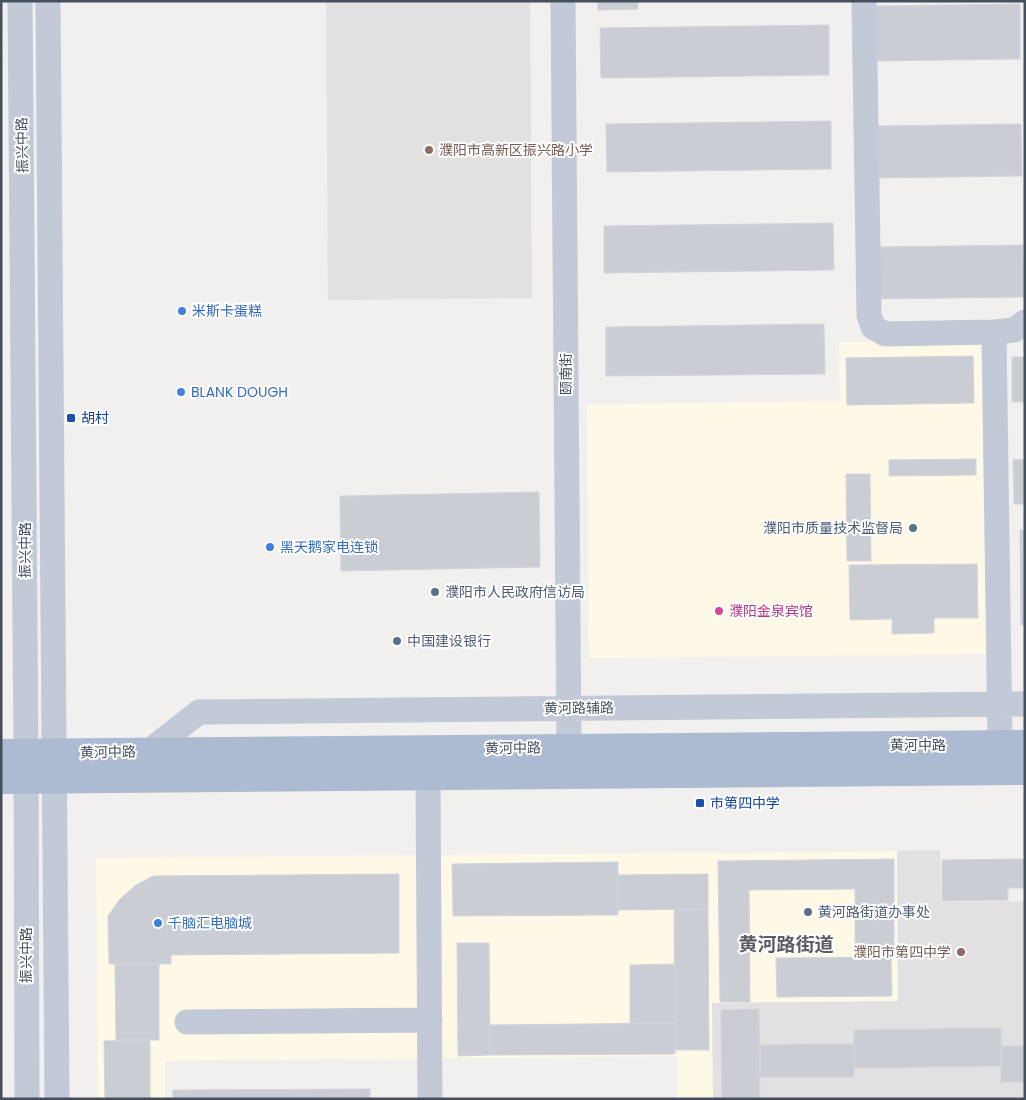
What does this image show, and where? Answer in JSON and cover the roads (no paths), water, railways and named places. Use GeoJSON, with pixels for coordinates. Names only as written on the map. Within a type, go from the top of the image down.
{"type":"FeatureCollection","features":[{"type":"Feature","properties":{"kind":"main road","name":"黄河中路"},"geometry":{"type":"LineString","coordinates":[[14,753],[1012,744]]}},
{"type":"Feature","properties":{"kind":"main road","name":"黄河中路"},"geometry":{"type":"LineString","coordinates":[[13,780],[1025,771]]}},
{"type":"Feature","properties":{"kind":"street","name":"振兴中路"},"geometry":{"type":"LineString","coordinates":[[20,1],[13,780],[27,1099]]}},
{"type":"Feature","properties":{"kind":"street","name":"振兴中路"},"geometry":{"type":"LineString","coordinates":[[48,1],[57,1099]]}},
{"type":"Feature","properties":{"kind":"street","name":"颐南街"},"geometry":{"type":"LineString","coordinates":[[563,1],[569,748]]}},
{"type":"Feature","properties":{"kind":"street"},"geometry":{"type":"LineString","coordinates":[[864,1],[869,315],[873,328],[885,334],[994,332],[1014,330],[1025,322]]}},
{"type":"Feature","properties":{"kind":"street"},"geometry":{"type":"LineString","coordinates":[[994,332],[999,704],[1012,744]]}},
{"type":"Feature","properties":{"kind":"street","name":"黄河路辅路"},"geometry":{"type":"LineString","coordinates":[[148,752],[199,712],[1025,704]]}},
{"type":"Feature","properties":{"kind":"street"},"geometry":{"type":"LineString","coordinates":[[428,776],[430,1099]]}},
{"type":"Feature","properties":{"kind":"street"},"geometry":{"type":"LineString","coordinates":[[187,1022],[430,1020]]}},
{"type":"Feature","properties":{"kind":"place","name":"濮阳市高新区振兴路小学"},"geometry":{"type":"Point","coordinates":[429,150]}},
{"type":"Feature","properties":{"kind":"place","name":"米斯卡蛋糕"},"geometry":{"type":"Point","coordinates":[182,311]}},
{"type":"Feature","properties":{"kind":"place","name":"BLANK DOUGH"},"geometry":{"type":"Point","coordinates":[181,392]}},
{"type":"Feature","properties":{"kind":"place","name":"胡村"},"geometry":{"type":"Point","coordinates":[71,418]}},
{"type":"Feature","properties":{"kind":"place","name":"濮阳市质量技术监督局"},"geometry":{"type":"Point","coordinates":[913,528]}},
{"type":"Feature","properties":{"kind":"place","name":"黑天鹅家电连锁"},"geometry":{"type":"Point","coordinates":[270,547]}},
{"type":"Feature","properties":{"kind":"place","name":"濮阳市人民政府信访局"},"geometry":{"type":"Point","coordinates":[435,592]}},
{"type":"Feature","properties":{"kind":"place","name":"濮阳金泉宾馆"},"geometry":{"type":"Point","coordinates":[719,611]}},
{"type":"Feature","properties":{"kind":"place","name":"中国建设银行"},"geometry":{"type":"Point","coordinates":[397,641]}},
{"type":"Feature","properties":{"kind":"place","name":"市第四中学"},"geometry":{"type":"Point","coordinates":[700,803]}},
{"type":"Feature","properties":{"kind":"place","name":"黄河路街道办事处"},"geometry":{"type":"Point","coordinates":[808,912]}},
{"type":"Feature","properties":{"kind":"place","name":"千脑汇电脑城"},"geometry":{"type":"Point","coordinates":[158,923]}},
{"type":"Feature","properties":{"kind":"place","name":"濮阳市第四中学"},"geometry":{"type":"Point","coordinates":[961,952]}},
{"type":"Feature","properties":{"kind":"district","name":"黄河路街道"},"geometry":{"type":"Point","coordinates":[786,944]}}]}
